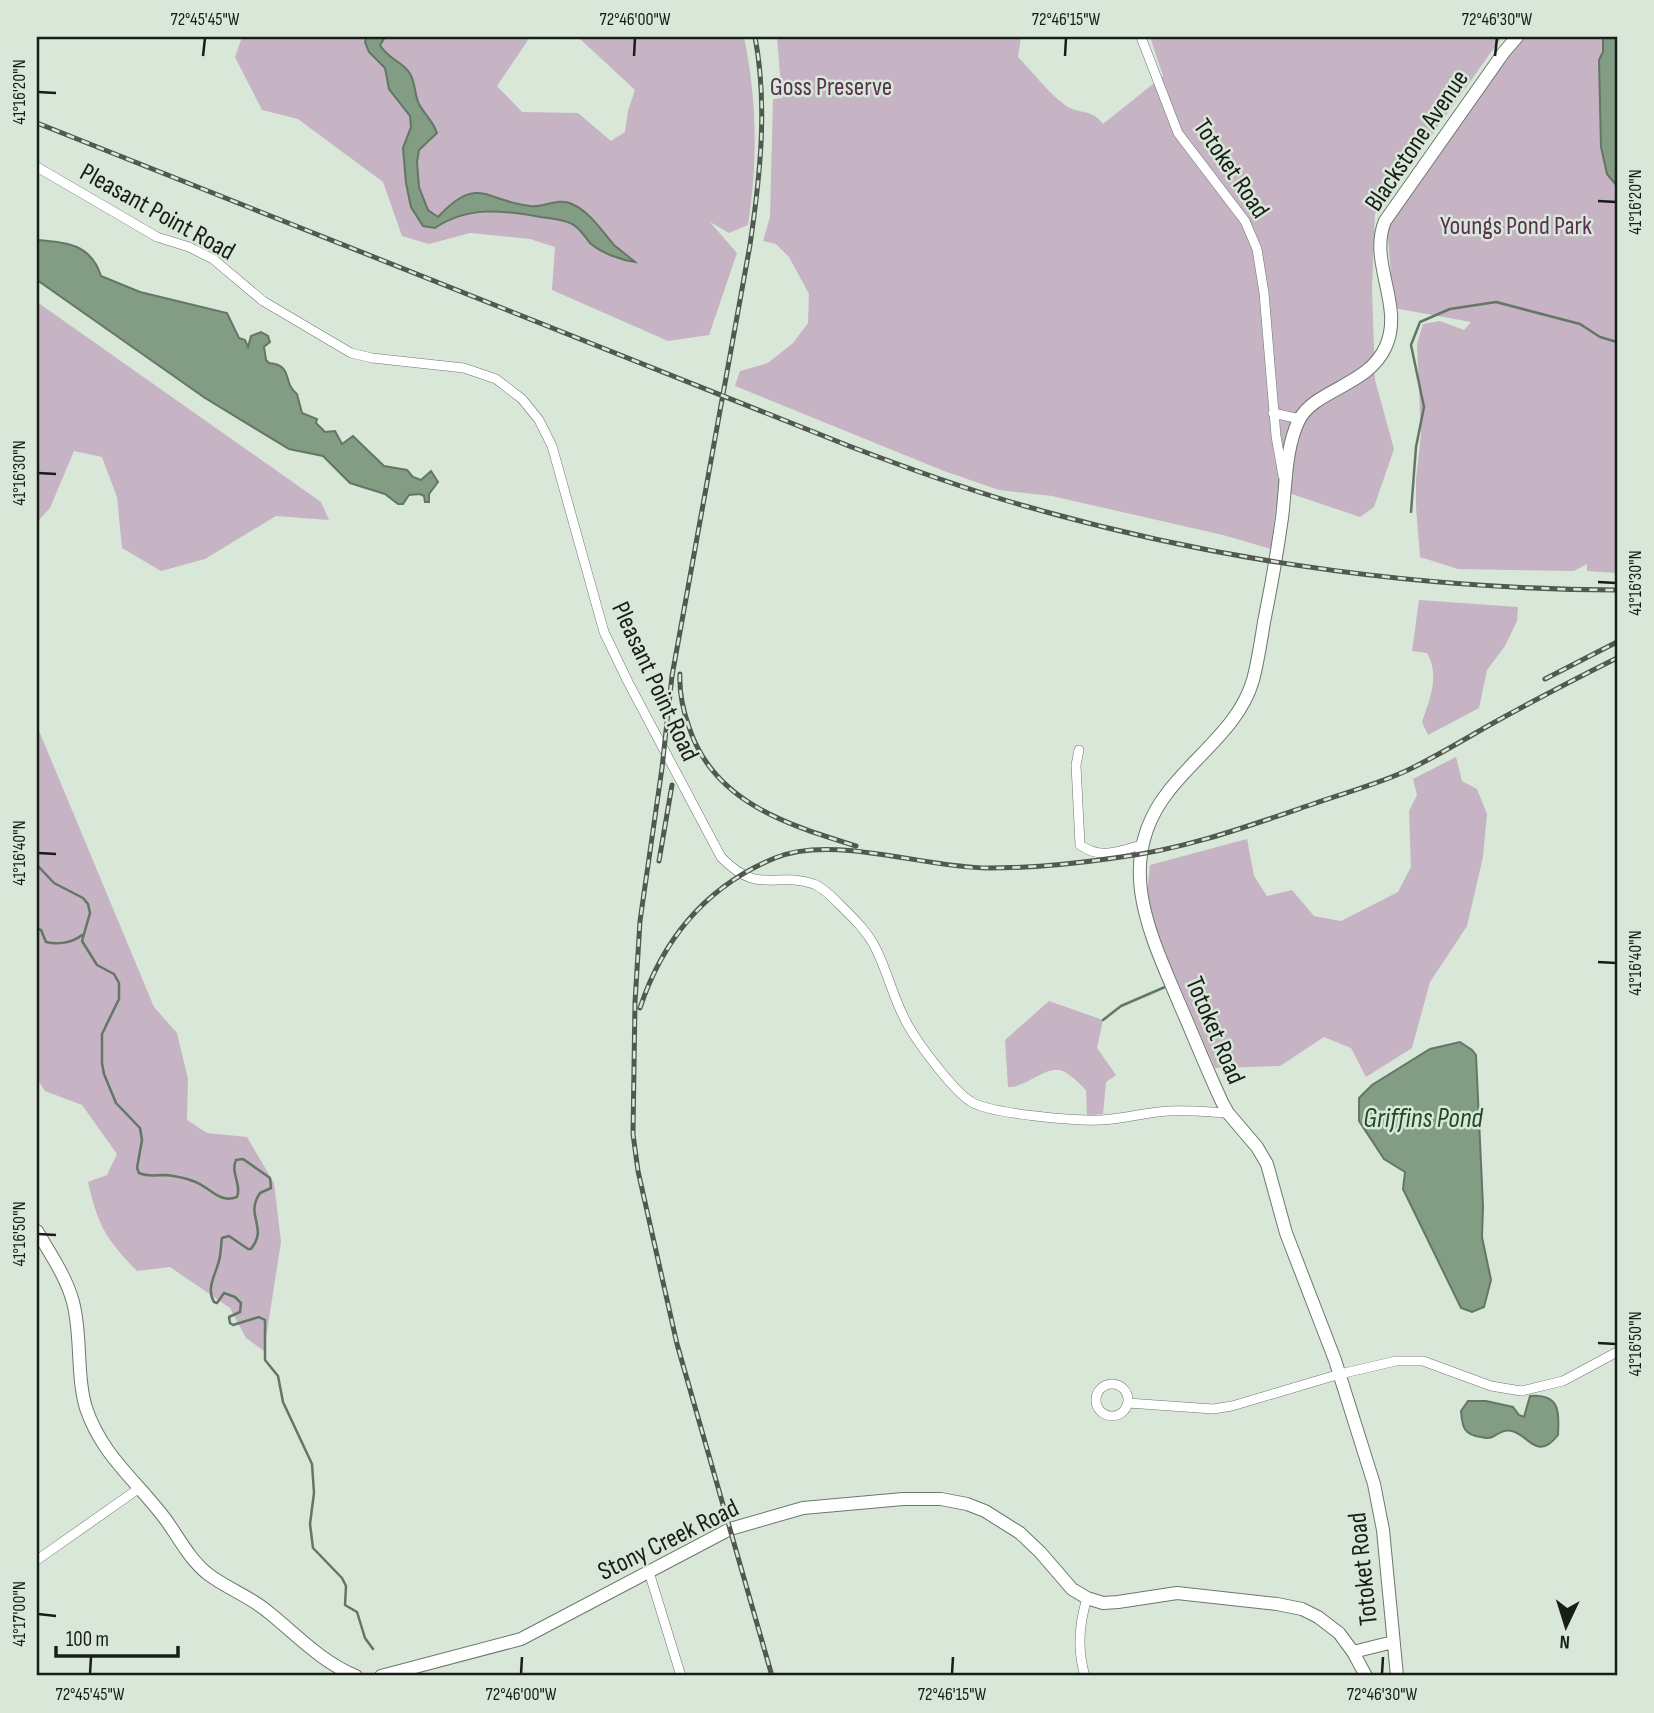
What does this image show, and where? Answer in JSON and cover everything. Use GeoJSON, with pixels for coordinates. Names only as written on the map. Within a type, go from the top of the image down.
{"type":"FeatureCollection","features":[{"type":"Feature","properties":{"kind":"main road","name":"Blackstone Avenue"},"geometry":{"type":"LineString","coordinates":[[1300,419],[1311,406],[1359,377],[1384,351],[1392,320],[1381,256],[1381,236],[1385,221],[1503,52],[1517,37]]}},
{"type":"Feature","properties":{"kind":"main road"},"geometry":{"type":"LineString","coordinates":[[1286,485],[1293,438],[1300,419]]}},
{"type":"Feature","properties":{"kind":"main road","name":"Totoket Road"},"geometry":{"type":"LineString","coordinates":[[1286,485],[1277,552],[1249,693],[1232,722],[1166,794],[1150,823],[1142,845],[1139,879],[1146,919],[1228,1112],[1257,1147],[1267,1164],[1286,1233],[1340,1374],[1379,1502],[1397,1676]]}},
{"type":"Feature","properties":{"kind":"main road"},"geometry":{"type":"LineString","coordinates":[[37,1231],[55,1259],[74,1303],[81,1382],[90,1417],[112,1460],[158,1510],[206,1573],[264,1609],[334,1667],[356,1676]]}},
{"type":"Feature","properties":{"kind":"main road","name":"Stony Creek Road"},"geometry":{"type":"LineString","coordinates":[[381,1676],[521,1639],[730,1529],[803,1508],[903,1499],[941,1499],[967,1504],[985,1511],[1020,1533],[1041,1552],[1072,1589],[1087,1598]]}},
{"type":"Feature","properties":{"kind":"main road"},"geometry":{"type":"LineString","coordinates":[[1087,1598],[1103,1603],[1177,1593],[1302,1609],[1318,1616],[1339,1633],[1353,1651],[1366,1676]]}},
{"type":"Feature","properties":{"kind":"main road"},"geometry":{"type":"LineString","coordinates":[[1353,1651],[1393,1642]]}},
{"type":"Feature","properties":{"kind":"street","name":"Totoket Road"},"geometry":{"type":"LineString","coordinates":[[1141,37],[1178,132],[1240,213],[1256,249],[1264,293],[1273,413],[1286,485]]}},
{"type":"Feature","properties":{"kind":"street","name":"Pleasant Point Road"},"geometry":{"type":"LineString","coordinates":[[37,167],[157,237],[189,247],[213,260],[263,301],[351,353],[372,358],[464,368],[496,379],[522,399],[539,420],[552,446],[604,632],[721,857],[740,874],[762,882],[792,881],[816,885],[833,898],[862,927],[876,948],[894,999],[910,1028],[935,1064],[970,1102],[992,1110],[1099,1120],[1170,1111],[1228,1112]]}},
{"type":"Feature","properties":{"kind":"street"},"geometry":{"type":"LineString","coordinates":[[1273,413],[1300,419]]}},
{"type":"Feature","properties":{"kind":"street"},"geometry":{"type":"LineString","coordinates":[[1080,750],[1076,765],[1080,845],[1088,851],[1109,854],[1142,845]]}},
{"type":"Feature","properties":{"kind":"street"},"geometry":{"type":"LineString","coordinates":[[1128,1403],[1213,1409],[1226,1407],[1388,1362],[1423,1361],[1491,1386],[1521,1391],[1563,1381],[1617,1352]]}},
{"type":"Feature","properties":{"kind":"street"},"geometry":{"type":"LineString","coordinates":[[37,1560],[138,1489]]}},
{"type":"Feature","properties":{"kind":"street"},"geometry":{"type":"LineString","coordinates":[[649,1572],[681,1676]]}},
{"type":"Feature","properties":{"kind":"street"},"geometry":{"type":"LineString","coordinates":[[1086,1676],[1080,1643],[1081,1618],[1087,1598]]}},
{"type":"Feature","properties":{"kind":"green space"},"geometry":{"type":"Polygon","coordinates":[[[242,37],[530,37],[497,86],[522,112],[578,113],[611,141],[625,132],[635,90],[578,37],[744,37],[754,107],[755,154],[751,201],[748,225],[729,233],[710,222],[737,253],[709,335],[668,341],[552,290],[555,247],[530,239],[470,233],[429,244],[402,236],[383,182],[298,119],[262,110],[235,57],[242,37]]]}},
{"type":"Feature","properties":{"kind":"green space","name":"Goss Preserve"},"geometry":{"type":"Polygon","coordinates":[[[777,37],[1021,37],[1018,57],[1047,88],[1065,105],[1094,116],[1103,124],[1163,76],[1150,37],[1502,37],[1375,214],[1372,287],[1375,380],[1394,449],[1374,507],[1360,517],[1289,493],[1276,506],[1271,549],[1223,535],[1052,496],[999,490],[944,471],[735,386],[740,371],[768,363],[793,343],[808,323],[809,294],[789,257],[776,244],[763,241],[770,217],[773,99],[782,98],[777,37]]]}},
{"type":"Feature","properties":{"kind":"green space","name":"Youngs Pond Park"},"geometry":{"type":"Polygon","coordinates":[[[1523,37],[1617,37],[1617,573],[1587,571],[1587,564],[1574,571],[1458,569],[1420,557],[1416,507],[1421,435],[1417,344],[1423,324],[1440,321],[1464,330],[1471,322],[1394,308],[1387,228],[1513,45],[1523,37]]]}},
{"type":"Feature","properties":{"kind":"green space"},"geometry":{"type":"Polygon","coordinates":[[[37,302],[321,502],[329,520],[276,516],[205,559],[161,571],[122,548],[117,497],[102,457],[74,451],[50,508],[37,522],[37,302]]]}},
{"type":"Feature","properties":{"kind":"green space"},"geometry":{"type":"Polygon","coordinates":[[[1419,600],[1518,607],[1517,621],[1505,646],[1487,670],[1479,708],[1428,735],[1422,722],[1432,687],[1433,670],[1427,653],[1412,651],[1419,600]]]}},
{"type":"Feature","properties":{"kind":"green space"},"geometry":{"type":"Polygon","coordinates":[[[37,726],[154,1007],[177,1033],[188,1079],[187,1120],[207,1133],[247,1137],[274,1183],[281,1242],[264,1351],[246,1338],[230,1308],[170,1267],[137,1271],[118,1250],[100,1221],[88,1182],[107,1175],[117,1154],[82,1105],[45,1091],[37,1079],[37,726]]]}},
{"type":"Feature","properties":{"kind":"green space"},"geometry":{"type":"Polygon","coordinates":[[[1456,757],[1462,781],[1477,789],[1487,814],[1483,857],[1467,926],[1430,982],[1412,1048],[1366,1077],[1351,1048],[1324,1037],[1280,1066],[1215,1068],[1157,934],[1147,894],[1150,865],[1247,839],[1254,876],[1267,896],[1292,890],[1314,916],[1341,921],[1398,892],[1411,867],[1409,811],[1417,795],[1413,779],[1456,757]]]}},
{"type":"Feature","properties":{"kind":"green space"},"geometry":{"type":"Polygon","coordinates":[[[1049,1001],[1103,1020],[1097,1048],[1116,1075],[1106,1082],[1103,1114],[1087,1115],[1086,1090],[1065,1072],[1058,1070],[1008,1087],[1005,1040],[1049,1001]]]}},
{"type":"Feature","properties":{"kind":"water"},"geometry":{"type":"Polygon","coordinates":[[[367,37],[385,37],[380,45],[409,72],[419,104],[437,133],[419,150],[417,162],[419,187],[428,210],[438,217],[463,196],[473,193],[530,206],[567,202],[585,212],[614,245],[635,262],[600,250],[575,226],[556,219],[486,212],[460,216],[435,228],[423,226],[411,207],[406,183],[403,148],[411,127],[410,116],[389,89],[385,68],[369,52],[365,42],[367,37]]]}},
{"type":"Feature","properties":{"kind":"water"},"geometry":{"type":"Polygon","coordinates":[[[1603,37],[1617,37],[1617,186],[1607,174],[1601,147],[1599,60],[1603,52],[1603,37]]]}},
{"type":"Feature","properties":{"kind":"water"},"geometry":{"type":"Polygon","coordinates":[[[37,240],[67,244],[84,251],[97,265],[101,276],[140,292],[227,313],[239,338],[245,340],[248,347],[251,336],[261,332],[268,336],[270,342],[264,347],[266,360],[285,371],[297,394],[302,413],[317,419],[316,423],[325,432],[335,431],[342,444],[353,436],[384,466],[407,470],[413,477],[421,480],[431,471],[438,482],[429,494],[429,502],[425,502],[424,496],[420,494],[409,495],[403,504],[398,504],[385,494],[350,483],[323,456],[289,449],[205,398],[37,280],[37,240]]]}},
{"type":"Feature","properties":{"kind":"water","name":"Griffins Pond"},"geometry":{"type":"Polygon","coordinates":[[[1460,1042],[1476,1055],[1482,1237],[1491,1280],[1484,1307],[1472,1312],[1461,1308],[1403,1189],[1405,1172],[1384,1159],[1359,1121],[1359,1098],[1372,1085],[1430,1049],[1460,1042]]]}},
{"type":"Feature","properties":{"kind":"water"},"geometry":{"type":"Polygon","coordinates":[[[1530,1396],[1547,1398],[1556,1406],[1558,1435],[1551,1443],[1539,1447],[1518,1433],[1509,1431],[1485,1438],[1467,1432],[1463,1426],[1461,1411],[1468,1401],[1486,1401],[1513,1407],[1524,1417],[1530,1396]]]}},
{"type":"Feature","properties":{"kind":"waterway"},"geometry":{"type":"LineString","coordinates":[[1411,512],[1416,447],[1424,407],[1411,345],[1420,322],[1450,309],[1496,302],[1580,324],[1600,337],[1617,342]]}},
{"type":"Feature","properties":{"kind":"waterway"},"geometry":{"type":"LineString","coordinates":[[37,865],[54,883],[83,898],[88,904],[90,913],[82,941],[97,965],[114,974],[119,983],[119,999],[102,1034],[102,1063],[116,1103],[140,1128],[142,1140],[137,1168],[139,1173],[187,1179],[219,1197],[230,1199],[237,1197],[238,1192],[234,1169],[236,1160],[243,1159],[270,1178],[271,1188],[260,1193],[256,1201],[254,1209],[258,1234],[251,1249],[229,1236],[222,1238],[219,1262],[211,1285],[212,1296],[217,1303],[224,1293],[235,1297],[241,1303],[240,1312],[229,1317],[233,1325],[259,1317],[265,1320],[265,1360],[278,1376],[283,1402],[312,1464],[314,1493],[310,1524],[313,1548],[342,1578],[346,1586],[345,1605],[357,1612],[365,1638],[373,1649]]}},
{"type":"Feature","properties":{"kind":"waterway"},"geometry":{"type":"LineString","coordinates":[[37,929],[41,930],[46,942],[50,943],[69,942],[82,935]]}},
{"type":"Feature","properties":{"kind":"waterway"},"geometry":{"type":"LineString","coordinates":[[1103,1020],[1121,1006],[1165,987]]}},
{"type":"Feature","properties":{"kind":"railway"},"geometry":{"type":"LineString","coordinates":[[755,37],[762,115],[757,193],[750,245],[672,676],[640,921],[635,1002],[633,1134],[638,1171],[677,1344],[772,1676]]}},
{"type":"Feature","properties":{"kind":"railway"},"geometry":{"type":"LineString","coordinates":[[37,123],[849,446],[1003,499],[1171,542],[1318,568],[1468,584],[1617,590]]}},
{"type":"Feature","properties":{"kind":"railway"},"geometry":{"type":"LineString","coordinates":[[1545,679],[1617,642]]}},
{"type":"Feature","properties":{"kind":"railway"},"geometry":{"type":"LineString","coordinates":[[640,1008],[661,959],[691,918],[728,884],[775,858],[823,849],[879,854],[963,867],[1004,868],[1083,862],[1189,844],[1396,775],[1617,658]]}},
{"type":"Feature","properties":{"kind":"railway"},"geometry":{"type":"LineString","coordinates":[[680,674],[685,714],[700,753],[734,792],[780,819],[856,846]]}},
{"type":"Feature","properties":{"kind":"railway"},"geometry":{"type":"LineString","coordinates":[[659,861],[672,785]]}}]}
